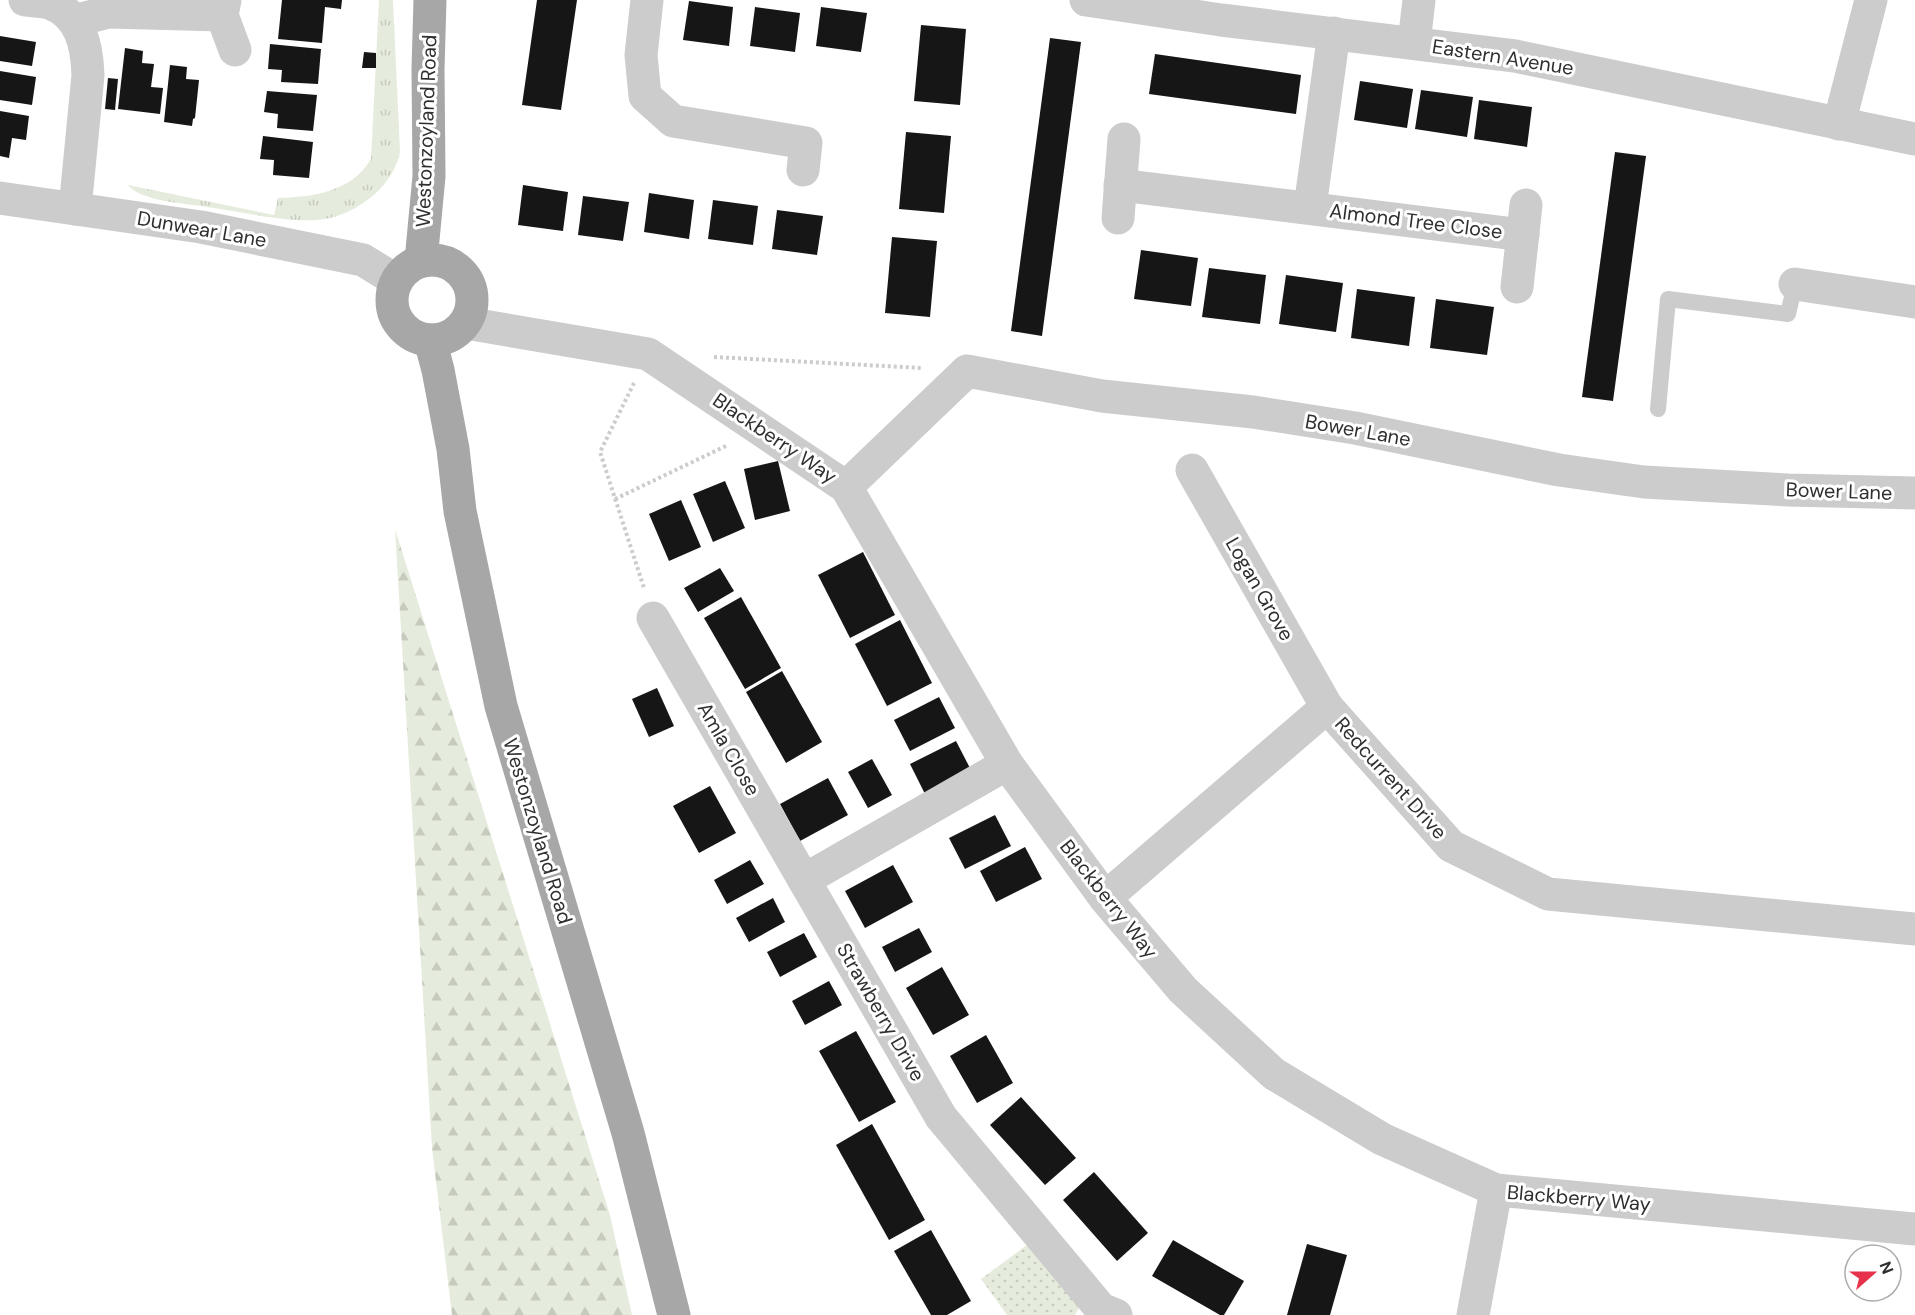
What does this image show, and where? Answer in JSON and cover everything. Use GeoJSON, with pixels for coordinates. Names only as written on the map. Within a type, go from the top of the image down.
{"type":"FeatureCollection","features":[{"type":"Feature","properties":{"kind":"main road","name":"Westonzoyland Road"},"geometry":{"type":"LineString","coordinates":[[409,271],[429,176],[430,0]]}},
{"type":"Feature","properties":{"kind":"main road"},"geometry":{"type":"LineString","coordinates":[[434,259],[446,261],[465,276],[473,300],[466,323],[456,333],[444,339],[430,340],[417,337],[406,330],[398,320],[393,307],[393,294],[409,271],[434,259]]}},
{"type":"Feature","properties":{"kind":"main road","name":"Westonzoyland Road"},"geometry":{"type":"LineString","coordinates":[[430,340],[453,449],[460,511],[501,706],[628,1133],[674,1315]]}},
{"type":"Feature","properties":{"kind":"street"},"geometry":{"type":"LineString","coordinates":[[25,0],[50,3],[63,11],[74,21],[84,39],[88,75],[75,209]]}},
{"type":"Feature","properties":{"kind":"street"},"geometry":{"type":"LineString","coordinates":[[647,0],[641,55],[645,96],[673,121],[806,142],[803,170]]}},
{"type":"Feature","properties":{"kind":"street","name":"Eastern Avenue"},"geometry":{"type":"LineString","coordinates":[[1086,0],[1221,20],[1515,56],[1915,140]]}},
{"type":"Feature","properties":{"kind":"street"},"geometry":{"type":"LineString","coordinates":[[1414,43],[1419,0]]}},
{"type":"Feature","properties":{"kind":"street"},"geometry":{"type":"LineString","coordinates":[[1839,124],[1871,0]]}},
{"type":"Feature","properties":{"kind":"street"},"geometry":{"type":"LineString","coordinates":[[74,21],[108,12],[223,7],[235,50]]}},
{"type":"Feature","properties":{"kind":"street","name":"Almond Tree Close"},"geometry":{"type":"LineString","coordinates":[[1310,207],[1334,33]]}},
{"type":"Feature","properties":{"kind":"street"},"geometry":{"type":"LineString","coordinates":[[1118,218],[1124,139]]}},
{"type":"Feature","properties":{"kind":"street","name":"Almond Tree Close"},"geometry":{"type":"LineString","coordinates":[[1120,185],[1310,207],[1524,220],[1516,287]]}},
{"type":"Feature","properties":{"kind":"street","name":"Dunwear Lane"},"geometry":{"type":"LineString","coordinates":[[0,198],[201,227],[409,271]]}},
{"type":"Feature","properties":{"kind":"street"},"geometry":{"type":"LineString","coordinates":[[1795,284],[1915,302]]}},
{"type":"Feature","properties":{"kind":"street","name":"Blackberry Way"},"geometry":{"type":"LineString","coordinates":[[466,323],[648,354],[846,487],[1007,764],[1105,898],[1183,990],[1274,1074],[1382,1139],[1496,1190],[1915,1229]]}},
{"type":"Feature","properties":{"kind":"street"},"geometry":{"type":"LineString","coordinates":[[846,487],[967,371]]}},
{"type":"Feature","properties":{"kind":"street","name":"Bower Lane"},"geometry":{"type":"LineString","coordinates":[[967,371],[1102,396],[1253,412],[1355,428],[1559,470],[1634,480],[1788,490],[1915,493]]}},
{"type":"Feature","properties":{"kind":"street","name":"Logan Grove"},"geometry":{"type":"LineString","coordinates":[[1192,470],[1327,707]]}},
{"type":"Feature","properties":{"kind":"street","name":"Amla Close"},"geometry":{"type":"LineString","coordinates":[[653,618],[804,880]]}},
{"type":"Feature","properties":{"kind":"street","name":"Redcurrent Drive"},"geometry":{"type":"LineString","coordinates":[[1105,898],[1327,707],[1451,846],[1548,894],[1915,929]]}},
{"type":"Feature","properties":{"kind":"street"},"geometry":{"type":"LineString","coordinates":[[804,880],[1007,764]]}},
{"type":"Feature","properties":{"kind":"street","name":"Strawberry Drive"},"geometry":{"type":"LineString","coordinates":[[804,880],[941,1117],[1105,1313]]}},
{"type":"Feature","properties":{"kind":"street"},"geometry":{"type":"LineString","coordinates":[[1473,1315],[1496,1190]]}},
{"type":"Feature","properties":{"kind":"lane"},"geometry":{"type":"LineString","coordinates":[[1658,409],[1668,299],[1788,314],[1795,284]]}},
{"type":"Feature","properties":{"kind":"path"},"geometry":{"type":"LineString","coordinates":[[648,354],[600,452],[653,618]]}},
{"type":"Feature","properties":{"kind":"path"},"geometry":{"type":"LineString","coordinates":[[707,357],[967,371]]}},
{"type":"Feature","properties":{"kind":"path"},"geometry":{"type":"LineString","coordinates":[[615,499],[728,444]]}},
{"type":"Feature","properties":{"kind":"green space"},"geometry":{"type":"Polygon","coordinates":[[[379,0],[393,0],[400,152],[397,164],[387,180],[365,202],[348,212],[330,218],[286,219],[164,201],[143,195],[128,185],[274,215],[278,198],[317,194],[342,186],[353,179],[371,159],[379,0]]]}},
{"type":"Feature","properties":{"kind":"green space"},"geometry":{"type":"Polygon","coordinates":[[[395,529],[610,1215],[632,1315],[452,1315],[432,1148],[395,529]]]}},
{"type":"Feature","properties":{"kind":"green space"},"geometry":{"type":"Polygon","coordinates":[[[1031,1242],[1079,1308],[1075,1315],[1007,1315],[981,1279],[1031,1242]]]}},
{"type":"Feature","properties":{"kind":"building"},"geometry":{"type":"Polygon","coordinates":[[[282,0],[342,0],[341,9],[325,7],[322,43],[278,39],[282,0]]]}},
{"type":"Feature","properties":{"kind":"building"},"geometry":{"type":"Polygon","coordinates":[[[537,0],[577,0],[561,110],[522,105],[537,0]]]}},
{"type":"Feature","properties":{"kind":"building"},"geometry":{"type":"Polygon","coordinates":[[[689,1],[733,7],[729,46],[683,40],[689,1]]]}},
{"type":"Feature","properties":{"kind":"building"},"geometry":{"type":"Polygon","coordinates":[[[755,7],[800,13],[795,52],[750,46],[755,7]]]}},
{"type":"Feature","properties":{"kind":"building"},"geometry":{"type":"Polygon","coordinates":[[[821,7],[867,13],[861,52],[816,46],[821,7]]]}},
{"type":"Feature","properties":{"kind":"building"},"geometry":{"type":"Polygon","coordinates":[[[921,25],[966,29],[960,105],[914,101],[921,25]]]}},
{"type":"Feature","properties":{"kind":"building"},"geometry":{"type":"Polygon","coordinates":[[[0,36],[36,42],[32,66],[0,61],[0,36]]]}},
{"type":"Feature","properties":{"kind":"building"},"geometry":{"type":"Polygon","coordinates":[[[1050,38],[1081,42],[1042,336],[1011,331],[1050,38]]]}},
{"type":"Feature","properties":{"kind":"building"},"geometry":{"type":"Polygon","coordinates":[[[270,44],[321,49],[318,84],[281,82],[282,70],[268,69],[270,44]]]}},
{"type":"Feature","properties":{"kind":"building"},"geometry":{"type":"Polygon","coordinates":[[[125,48],[143,51],[142,63],[154,64],[151,87],[163,88],[160,114],[118,109],[125,48]]]}},
{"type":"Feature","properties":{"kind":"building"},"geometry":{"type":"Polygon","coordinates":[[[364,52],[376,53],[376,68],[362,68],[364,52]]]}},
{"type":"Feature","properties":{"kind":"building"},"geometry":{"type":"Polygon","coordinates":[[[1155,54],[1301,75],[1296,114],[1149,94],[1155,54]]]}},
{"type":"Feature","properties":{"kind":"building"},"geometry":{"type":"Polygon","coordinates":[[[170,65],[187,67],[186,79],[199,80],[192,126],[164,122],[170,65]]]}},
{"type":"Feature","properties":{"kind":"building"},"geometry":{"type":"Polygon","coordinates":[[[0,71],[36,77],[32,105],[0,100],[0,71]]]}},
{"type":"Feature","properties":{"kind":"building"},"geometry":{"type":"Polygon","coordinates":[[[108,78],[118,79],[115,110],[105,109],[108,78]]]}},
{"type":"Feature","properties":{"kind":"building"},"geometry":{"type":"Polygon","coordinates":[[[1360,81],[1413,89],[1407,128],[1354,120],[1360,81]]]}},
{"type":"Feature","properties":{"kind":"building"},"geometry":{"type":"Polygon","coordinates":[[[1421,90],[1473,97],[1467,137],[1415,129],[1421,90]]]}},
{"type":"Feature","properties":{"kind":"building"},"geometry":{"type":"Polygon","coordinates":[[[267,91],[317,95],[313,131],[277,128],[278,114],[264,112],[267,91]]]}},
{"type":"Feature","properties":{"kind":"building"},"geometry":{"type":"Polygon","coordinates":[[[1479,100],[1532,107],[1527,147],[1474,139],[1479,100]]]}},
{"type":"Feature","properties":{"kind":"building"},"geometry":{"type":"Polygon","coordinates":[[[0,111],[29,116],[26,140],[12,138],[9,158],[0,156],[0,111]]]}},
{"type":"Feature","properties":{"kind":"building"},"geometry":{"type":"Polygon","coordinates":[[[906,132],[951,136],[944,213],[899,209],[906,132]]]}},
{"type":"Feature","properties":{"kind":"building"},"geometry":{"type":"Polygon","coordinates":[[[263,136],[313,142],[309,178],[273,175],[274,160],[260,159],[263,136]]]}},
{"type":"Feature","properties":{"kind":"building"},"geometry":{"type":"Polygon","coordinates":[[[1615,152],[1646,156],[1613,401],[1582,397],[1615,152]]]}},
{"type":"Feature","properties":{"kind":"building"},"geometry":{"type":"Polygon","coordinates":[[[523,185],[568,192],[563,231],[518,225],[523,185]]]}},
{"type":"Feature","properties":{"kind":"building"},"geometry":{"type":"Polygon","coordinates":[[[649,193],[694,200],[689,239],[644,232],[649,193]]]}},
{"type":"Feature","properties":{"kind":"building"},"geometry":{"type":"Polygon","coordinates":[[[583,196],[629,202],[623,241],[578,235],[583,196]]]}},
{"type":"Feature","properties":{"kind":"building"},"geometry":{"type":"Polygon","coordinates":[[[713,200],[758,206],[753,245],[708,239],[713,200]]]}},
{"type":"Feature","properties":{"kind":"building"},"geometry":{"type":"Polygon","coordinates":[[[777,210],[823,216],[817,255],[772,249],[777,210]]]}},
{"type":"Feature","properties":{"kind":"building"},"geometry":{"type":"Polygon","coordinates":[[[892,237],[937,241],[930,317],[885,313],[892,237]]]}},
{"type":"Feature","properties":{"kind":"building"},"geometry":{"type":"Polygon","coordinates":[[[1141,250],[1198,258],[1191,306],[1134,299],[1141,250]]]}},
{"type":"Feature","properties":{"kind":"building"},"geometry":{"type":"Polygon","coordinates":[[[1209,268],[1266,275],[1260,324],[1202,317],[1209,268]]]}},
{"type":"Feature","properties":{"kind":"building"},"geometry":{"type":"Polygon","coordinates":[[[1286,275],[1343,283],[1336,332],[1279,324],[1286,275]]]}},
{"type":"Feature","properties":{"kind":"building"},"geometry":{"type":"Polygon","coordinates":[[[1357,289],[1415,297],[1409,346],[1351,338],[1357,289]]]}},
{"type":"Feature","properties":{"kind":"building"},"geometry":{"type":"Polygon","coordinates":[[[1436,299],[1494,307],[1487,355],[1430,348],[1436,299]]]}},
{"type":"Feature","properties":{"kind":"building"},"geometry":{"type":"Polygon","coordinates":[[[778,461],[790,511],[755,520],[744,469],[778,461]]]}},
{"type":"Feature","properties":{"kind":"building"},"geometry":{"type":"Polygon","coordinates":[[[725,481],[745,528],[713,542],[693,494],[725,481]]]}},
{"type":"Feature","properties":{"kind":"building"},"geometry":{"type":"Polygon","coordinates":[[[681,500],[701,547],[669,561],[649,514],[681,500]]]}},
{"type":"Feature","properties":{"kind":"building"},"geometry":{"type":"Polygon","coordinates":[[[863,552],[895,615],[850,638],[818,575],[863,552]]]}},
{"type":"Feature","properties":{"kind":"building"},"geometry":{"type":"Polygon","coordinates":[[[720,568],[734,591],[698,612],[684,588],[720,568]]]}},
{"type":"Feature","properties":{"kind":"building"},"geometry":{"type":"Polygon","coordinates":[[[741,597],[781,668],[745,689],[704,618],[741,597]]]}},
{"type":"Feature","properties":{"kind":"building"},"geometry":{"type":"Polygon","coordinates":[[[900,620],[932,683],[887,706],[855,644],[900,620]]]}},
{"type":"Feature","properties":{"kind":"building"},"geometry":{"type":"Polygon","coordinates":[[[782,671],[822,742],[786,763],[746,692],[782,671]]]}},
{"type":"Feature","properties":{"kind":"building"},"geometry":{"type":"Polygon","coordinates":[[[657,688],[674,726],[649,737],[632,699],[657,688]]]}},
{"type":"Feature","properties":{"kind":"building"},"geometry":{"type":"Polygon","coordinates":[[[939,697],[955,728],[910,751],[894,720],[939,697]]]}},
{"type":"Feature","properties":{"kind":"building"},"geometry":{"type":"Polygon","coordinates":[[[956,741],[972,772],[926,796],[910,764],[956,741]]]}},
{"type":"Feature","properties":{"kind":"building"},"geometry":{"type":"Polygon","coordinates":[[[872,759],[892,795],[868,808],[848,772],[872,759]]]}},
{"type":"Feature","properties":{"kind":"building"},"geometry":{"type":"Polygon","coordinates":[[[828,778],[848,815],[800,841],[780,804],[828,778]]]}},
{"type":"Feature","properties":{"kind":"building"},"geometry":{"type":"Polygon","coordinates":[[[710,786],[736,833],[699,853],[673,806],[710,786]]]}},
{"type":"Feature","properties":{"kind":"building"},"geometry":{"type":"Polygon","coordinates":[[[995,815],[1011,846],[965,869],[949,838],[995,815]]]}},
{"type":"Feature","properties":{"kind":"building"},"geometry":{"type":"Polygon","coordinates":[[[1025,847],[1042,879],[996,902],[980,871],[1025,847]]]}},
{"type":"Feature","properties":{"kind":"building"},"geometry":{"type":"Polygon","coordinates":[[[750,860],[764,884],[727,904],[714,880],[750,860]]]}},
{"type":"Feature","properties":{"kind":"building"},"geometry":{"type":"Polygon","coordinates":[[[893,865],[913,902],[865,928],[845,891],[893,865]]]}},
{"type":"Feature","properties":{"kind":"building"},"geometry":{"type":"Polygon","coordinates":[[[773,898],[785,922],[749,942],[736,918],[773,898]]]}},
{"type":"Feature","properties":{"kind":"building"},"geometry":{"type":"Polygon","coordinates":[[[919,928],[932,952],[895,972],[882,947],[919,928]]]}},
{"type":"Feature","properties":{"kind":"building"},"geometry":{"type":"Polygon","coordinates":[[[804,933],[817,957],[780,977],[767,952],[804,933]]]}},
{"type":"Feature","properties":{"kind":"building"},"geometry":{"type":"Polygon","coordinates":[[[942,967],[969,1015],[933,1035],[906,988],[942,967]]]}},
{"type":"Feature","properties":{"kind":"building"},"geometry":{"type":"Polygon","coordinates":[[[829,981],[842,1005],[805,1025],[792,1001],[829,981]]]}},
{"type":"Feature","properties":{"kind":"building"},"geometry":{"type":"Polygon","coordinates":[[[856,1031],[896,1102],[859,1122],[819,1051],[856,1031]]]}},
{"type":"Feature","properties":{"kind":"building"},"geometry":{"type":"Polygon","coordinates":[[[986,1035],[1013,1083],[977,1103],[950,1056],[986,1035]]]}},
{"type":"Feature","properties":{"kind":"building"},"geometry":{"type":"Polygon","coordinates":[[[1021,1097],[1076,1158],[1045,1185],[990,1125],[1021,1097]]]}},
{"type":"Feature","properties":{"kind":"building"},"geometry":{"type":"Polygon","coordinates":[[[872,1124],[925,1220],[889,1240],[836,1145],[872,1124]]]}},
{"type":"Feature","properties":{"kind":"building"},"geometry":{"type":"Polygon","coordinates":[[[1094,1172],[1148,1233],[1117,1261],[1063,1200],[1094,1172]]]}},
{"type":"Feature","properties":{"kind":"building"},"geometry":{"type":"Polygon","coordinates":[[[931,1230],[971,1301],[947,1315],[931,1315],[894,1251],[931,1230]]]}},
{"type":"Feature","properties":{"kind":"building"},"geometry":{"type":"Polygon","coordinates":[[[1173,1240],[1244,1281],[1224,1315],[1220,1315],[1152,1276],[1173,1240]]]}},
{"type":"Feature","properties":{"kind":"building"},"geometry":{"type":"Polygon","coordinates":[[[1307,1244],[1347,1255],[1330,1315],[1287,1315],[1307,1244]]]}}]}
